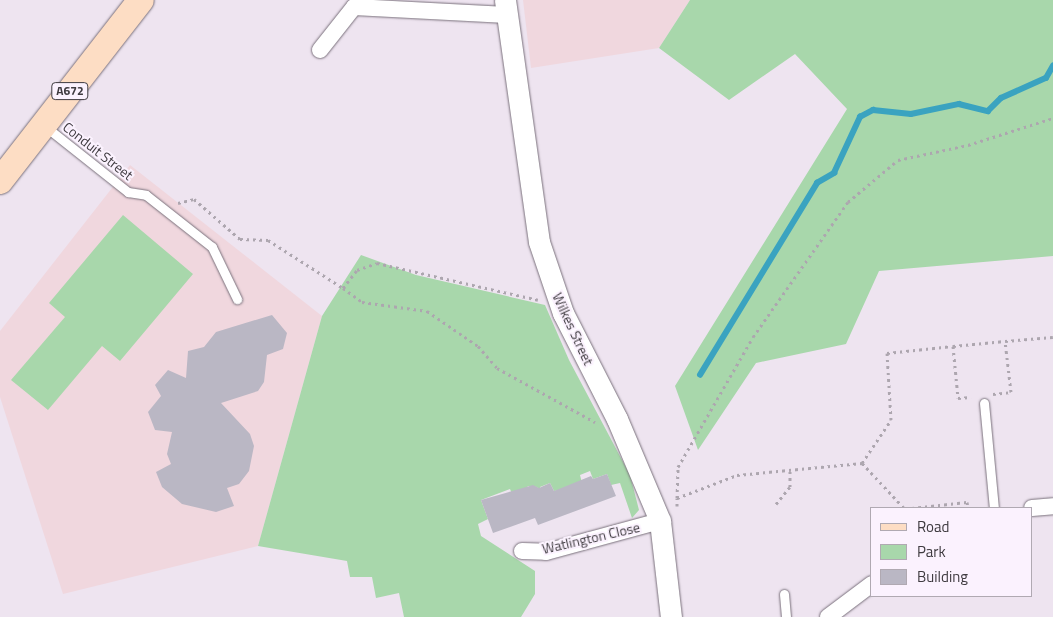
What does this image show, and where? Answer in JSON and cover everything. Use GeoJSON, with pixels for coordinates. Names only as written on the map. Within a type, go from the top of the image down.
{"type":"FeatureCollection","features":[{"type":"Feature","properties":{"kind":"main road","name":"A672"},"geometry":{"type":"LineString","coordinates":[[0,181],[141,0]]}},
{"type":"Feature","properties":{"kind":"street"},"geometry":{"type":"LineString","coordinates":[[320,50],[354,7],[506,7]]}},
{"type":"Feature","properties":{"kind":"street","name":"Wilkes Street"},"geometry":{"type":"LineString","coordinates":[[506,7],[539,242],[558,301],[617,419],[660,522],[671,617]]}},
{"type":"Feature","properties":{"kind":"street"},"geometry":{"type":"LineString","coordinates":[[1033,508],[1053,506]]}},
{"type":"Feature","properties":{"kind":"street","name":"Watlington Close"},"geometry":{"type":"LineString","coordinates":[[522,550],[546,552],[660,522]]}},
{"type":"Feature","properties":{"kind":"street"},"geometry":{"type":"LineString","coordinates":[[828,617],[870,586]]}},
{"type":"Feature","properties":{"kind":"lane","name":"Conduit Street"},"geometry":{"type":"LineString","coordinates":[[44,125],[128,192],[146,196],[212,247],[237,299]]}},
{"type":"Feature","properties":{"kind":"lane"},"geometry":{"type":"LineString","coordinates":[[984,399],[994,507]]}},
{"type":"Feature","properties":{"kind":"lane"},"geometry":{"type":"LineString","coordinates":[[784,594],[786,617]]}},
{"type":"Feature","properties":{"kind":"path"},"geometry":{"type":"LineString","coordinates":[[660,522],[677,521],[678,467],[753,337],[848,202],[898,160],[968,144],[1053,118]]}},
{"type":"Feature","properties":{"kind":"path"},"geometry":{"type":"LineString","coordinates":[[171,200],[177,204],[194,199],[240,239],[268,240],[362,302],[427,311],[478,346],[497,368],[525,384],[604,426],[617,419]]}},
{"type":"Feature","properties":{"kind":"path"},"geometry":{"type":"LineString","coordinates":[[343,288],[356,270],[377,263],[558,301]]}},
{"type":"Feature","properties":{"kind":"path"},"geometry":{"type":"LineString","coordinates":[[862,463],[891,420],[887,353],[1053,337]]}},
{"type":"Feature","properties":{"kind":"path"},"geometry":{"type":"LineString","coordinates":[[984,399],[1012,392],[1004,341]]}},
{"type":"Feature","properties":{"kind":"path"},"geometry":{"type":"LineString","coordinates":[[952,346],[958,398],[975,396]]}},
{"type":"Feature","properties":{"kind":"path"},"geometry":{"type":"LineString","coordinates":[[677,498],[737,475],[862,463]]}},
{"type":"Feature","properties":{"kind":"path"},"geometry":{"type":"LineString","coordinates":[[862,463],[903,507]]}},
{"type":"Feature","properties":{"kind":"path"},"geometry":{"type":"LineString","coordinates":[[776,504],[790,487],[790,470]]}},
{"type":"Feature","properties":{"kind":"path"},"geometry":{"type":"LineString","coordinates":[[921,507],[967,502],[968,507]]}},
{"type":"Feature","properties":{"kind":"shaded area"},"geometry":{"type":"Polygon","coordinates":[[[523,0],[690,0],[659,48],[531,68],[523,0]]]}},
{"type":"Feature","properties":{"kind":"shaded area"},"geometry":{"type":"Polygon","coordinates":[[[130,165],[322,316],[258,546],[63,594],[0,397],[0,331],[130,165]]]}},
{"type":"Feature","properties":{"kind":"green space"},"geometry":{"type":"Polygon","coordinates":[[[690,0],[1053,0],[1053,256],[879,271],[846,344],[756,363],[698,450],[675,386],[847,109],[795,54],[729,100],[659,48],[690,0]]]}},
{"type":"Feature","properties":{"kind":"green space"},"geometry":{"type":"Polygon","coordinates":[[[123,215],[193,274],[120,361],[102,346],[48,410],[11,380],[65,317],[49,303],[123,215]]]}},
{"type":"Feature","properties":{"kind":"green space"},"geometry":{"type":"Polygon","coordinates":[[[361,255],[416,275],[545,305],[569,360],[630,475],[639,510],[632,518],[620,483],[611,485],[607,474],[593,479],[590,471],[580,475],[582,483],[567,489],[554,491],[550,483],[540,487],[541,496],[537,487],[528,486],[516,504],[510,489],[481,500],[488,519],[478,524],[481,536],[535,571],[535,594],[521,617],[404,617],[399,593],[376,598],[372,577],[350,577],[347,561],[258,546],[322,316],[361,255]]]}},
{"type":"Feature","properties":{"kind":"building"},"geometry":{"type":"Polygon","coordinates":[[[272,315],[287,333],[283,349],[267,355],[264,382],[258,391],[221,403],[250,434],[254,446],[249,471],[239,484],[227,488],[234,506],[216,512],[182,504],[162,487],[156,472],[171,464],[167,454],[172,432],[155,430],[148,412],[161,396],[155,385],[168,370],[186,378],[188,351],[204,347],[216,332],[272,315]]]}},
{"type":"Feature","properties":{"kind":"building"},"geometry":{"type":"Polygon","coordinates":[[[607,474],[616,496],[538,525],[535,518],[493,533],[481,500],[533,485],[539,488],[550,483],[554,491],[591,476],[593,479],[607,474]]]}},
{"type":"Feature","properties":{"kind":"waterway"},"geometry":{"type":"LineString","coordinates":[[700,375],[817,183],[834,173],[860,117],[873,110],[911,114],[959,104],[988,111],[1001,98],[1046,78],[1053,66]]}}]}
